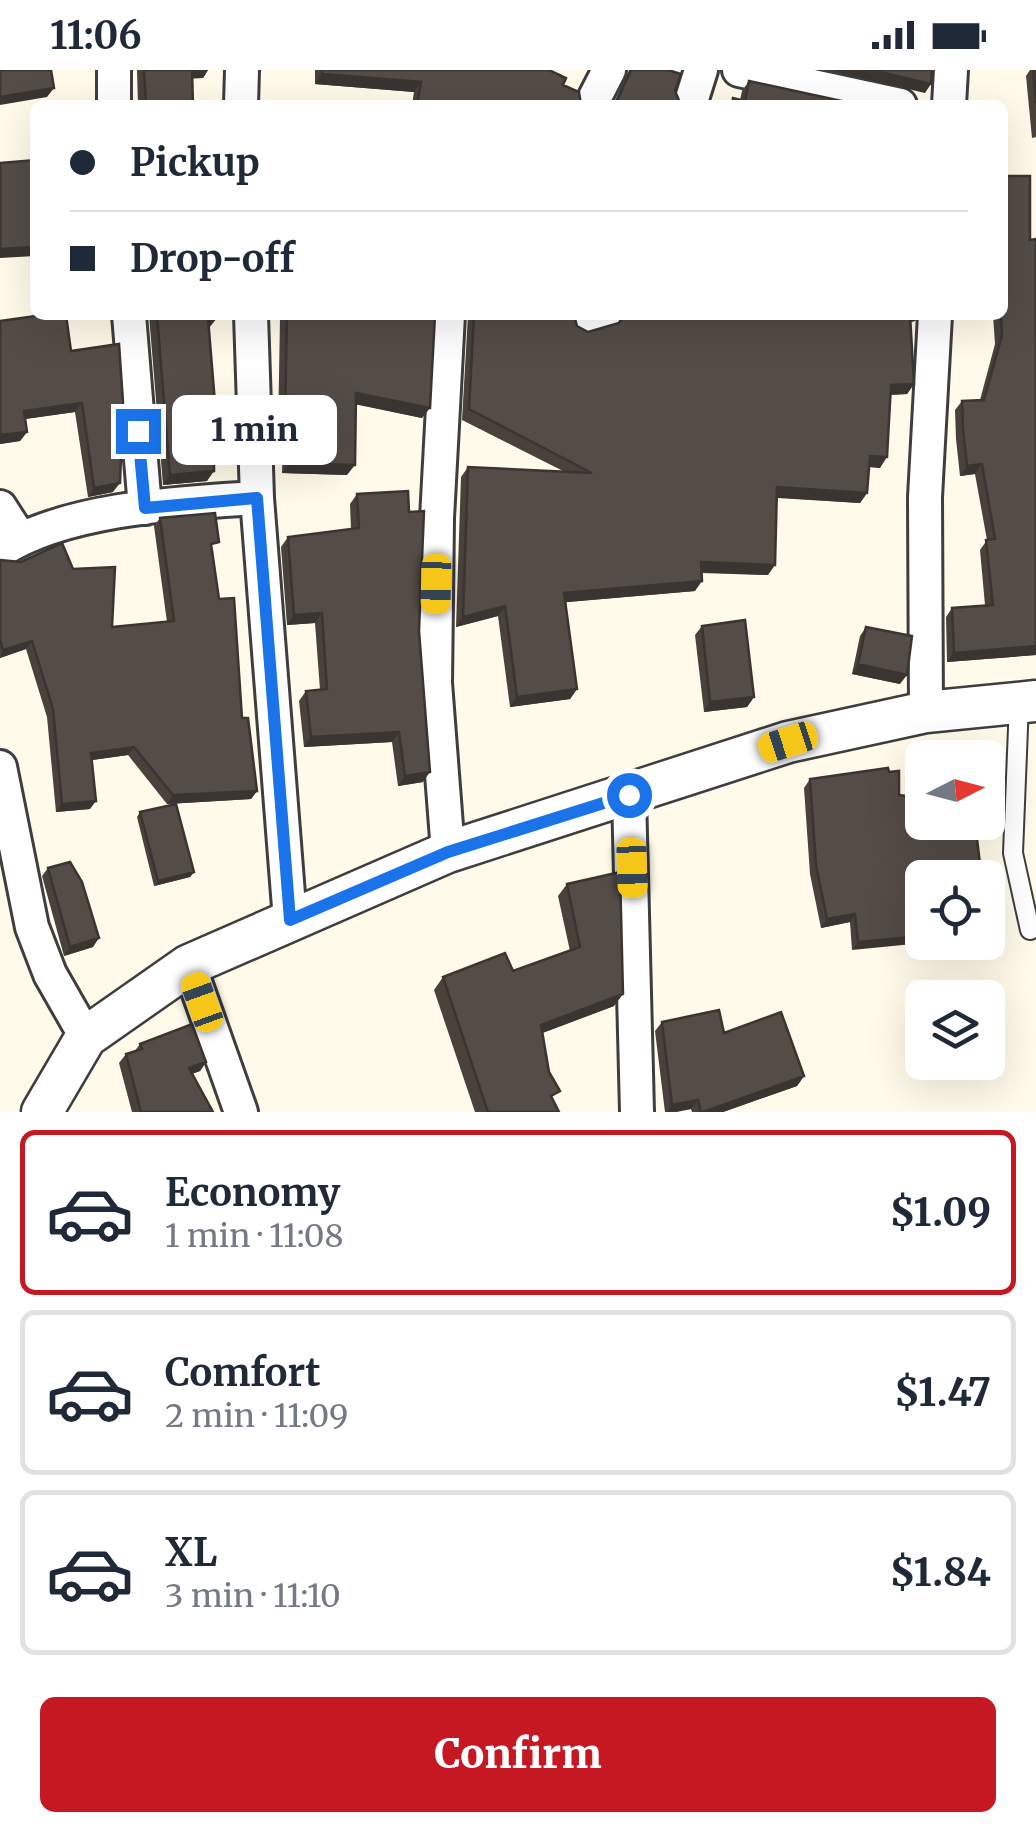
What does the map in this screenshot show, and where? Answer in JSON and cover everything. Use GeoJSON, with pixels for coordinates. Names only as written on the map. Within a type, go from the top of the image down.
{"type":"FeatureCollection","features":[{"type":"Feature","properties":{"kind":"street"},"geometry":{"type":"LineString","coordinates":[[114,70],[114,100]]}},
{"type":"Feature","properties":{"kind":"street"},"geometry":{"type":"LineString","coordinates":[[241,100],[242,70]]}},
{"type":"Feature","properties":{"kind":"street"},"geometry":{"type":"LineString","coordinates":[[594,100],[610,70]]}},
{"type":"Feature","properties":{"kind":"street"},"geometry":{"type":"LineString","coordinates":[[692,100],[701,70]]}},
{"type":"Feature","properties":{"kind":"street"},"geometry":{"type":"LineString","coordinates":[[739,70],[877,100]]}},
{"type":"Feature","properties":{"kind":"street"},"geometry":{"type":"LineString","coordinates":[[949,100],[951,70]]}},
{"type":"Feature","properties":{"kind":"street"},"geometry":{"type":"LineString","coordinates":[[129,320],[145,508]]}},
{"type":"Feature","properties":{"kind":"street"},"geometry":{"type":"LineString","coordinates":[[251,320],[257,498],[290,920]]}},
{"type":"Feature","properties":{"kind":"street"},"geometry":{"type":"LineString","coordinates":[[448,320],[437,518],[435,683],[448,852]]}},
{"type":"Feature","properties":{"kind":"street"},"geometry":{"type":"LineString","coordinates":[[926,712],[925,496],[935,320]]}},
{"type":"Feature","properties":{"kind":"street"},"geometry":{"type":"LineString","coordinates":[[0,507],[10,544],[145,508],[257,498]]}},
{"type":"Feature","properties":{"kind":"street"},"geometry":{"type":"LineString","coordinates":[[42,1112],[86,1038],[189,965],[448,852],[788,742],[926,712],[1027,702]]}},
{"type":"Feature","properties":{"kind":"street"},"geometry":{"type":"LineString","coordinates":[[0,766],[32,928],[50,974],[86,1038]]}},
{"type":"Feature","properties":{"kind":"street"},"geometry":{"type":"LineString","coordinates":[[629,795],[638,1112]]}},
{"type":"Feature","properties":{"kind":"street"},"geometry":{"type":"LineString","coordinates":[[189,965],[241,1112]]}},
{"type":"Feature","properties":{"kind":"lane"},"geometry":{"type":"LineString","coordinates":[[1027,702],[1013,854],[1030,930]]}},
{"type":"Feature","properties":{"kind":"building"},"geometry":{"type":"Polygon","coordinates":[[[0,70],[51,70],[54,88],[0,97],[0,70]]]}},
{"type":"Feature","properties":{"kind":"building"},"geometry":{"type":"Polygon","coordinates":[[[144,70],[192,70],[193,100],[146,100],[144,70]]]}},
{"type":"Feature","properties":{"kind":"building"},"geometry":{"type":"Polygon","coordinates":[[[322,70],[549,70],[566,78],[563,85],[579,92],[580,100],[418,100],[421,82],[322,74],[322,70]]]}},
{"type":"Feature","properties":{"kind":"building"},"geometry":{"type":"Polygon","coordinates":[[[631,70],[681,74],[675,91],[679,100],[617,100],[631,70]]]}},
{"type":"Feature","properties":{"kind":"building"},"geometry":{"type":"Polygon","coordinates":[[[872,70],[932,70],[931,84],[872,70]]]}},
{"type":"Feature","properties":{"kind":"building"},"geometry":{"type":"Polygon","coordinates":[[[749,81],[837,100],[745,100],[749,81]]]}},
{"type":"Feature","properties":{"kind":"building"},"geometry":{"type":"Polygon","coordinates":[[[30,160],[30,247],[0,249],[0,163],[30,160]]]}},
{"type":"Feature","properties":{"kind":"building"},"geometry":{"type":"Polygon","coordinates":[[[1008,176],[1030,176],[1030,240],[1036,239],[1036,646],[954,653],[952,608],[993,605],[986,540],[995,539],[982,464],[967,466],[962,401],[984,400],[1002,335],[1001,320],[1008,320],[1008,176]]]}},
{"type":"Feature","properties":{"kind":"building"},"geometry":{"type":"Polygon","coordinates":[[[30,317],[30,320],[67,320],[71,351],[119,344],[123,402],[120,483],[94,488],[82,403],[24,411],[27,432],[0,435],[0,321],[30,317]]]}},
{"type":"Feature","properties":{"kind":"building"},"geometry":{"type":"Polygon","coordinates":[[[157,320],[208,320],[215,403],[222,403],[223,448],[214,448],[214,471],[170,475],[157,320]]]}},
{"type":"Feature","properties":{"kind":"building"},"geometry":{"type":"Polygon","coordinates":[[[287,320],[435,320],[430,408],[356,393],[355,465],[289,463],[290,424],[285,424],[287,320]]]}},
{"type":"Feature","properties":{"kind":"building"},"geometry":{"type":"Polygon","coordinates":[[[474,320],[575,320],[577,326],[588,332],[621,320],[910,320],[914,384],[891,385],[887,457],[870,456],[867,493],[777,487],[775,565],[701,562],[702,581],[564,593],[577,689],[517,697],[505,606],[463,617],[468,467],[592,473],[469,409],[474,320]]]}},
{"type":"Feature","properties":{"kind":"building"},"geometry":{"type":"Polygon","coordinates":[[[408,491],[409,512],[424,511],[419,631],[430,772],[405,776],[399,732],[311,737],[306,691],[327,689],[322,613],[294,615],[288,537],[359,528],[357,494],[408,491]]]}},
{"type":"Feature","properties":{"kind":"building"},"geometry":{"type":"Polygon","coordinates":[[[215,513],[219,542],[211,544],[219,599],[234,598],[242,718],[248,718],[257,791],[173,795],[134,747],[91,753],[96,801],[62,804],[53,709],[32,641],[3,650],[0,640],[0,560],[21,562],[62,543],[73,569],[115,567],[112,627],[174,621],[160,518],[215,513]]]}},
{"type":"Feature","properties":{"kind":"building"},"geometry":{"type":"Polygon","coordinates":[[[745,620],[754,697],[710,702],[702,626],[745,620]]]}},
{"type":"Feature","properties":{"kind":"building"},"geometry":{"type":"Polygon","coordinates":[[[866,627],[912,636],[907,675],[858,664],[866,627]]]}},
{"type":"Feature","properties":{"kind":"building"},"geometry":{"type":"Polygon","coordinates":[[[888,768],[889,772],[899,771],[899,795],[905,796],[905,840],[977,840],[980,860],[905,860],[905,938],[858,942],[855,914],[827,919],[816,865],[810,779],[888,768]]]}},
{"type":"Feature","properties":{"kind":"building"},"geometry":{"type":"Polygon","coordinates":[[[176,804],[194,872],[158,881],[140,812],[176,804]]]}},
{"type":"Feature","properties":{"kind":"building"},"geometry":{"type":"Polygon","coordinates":[[[70,862],[82,882],[99,938],[70,947],[48,868],[70,862]]]}},
{"type":"Feature","properties":{"kind":"building"},"geometry":{"type":"Polygon","coordinates":[[[620,872],[623,994],[541,1025],[549,1072],[560,1091],[551,1096],[559,1112],[488,1112],[443,977],[505,953],[513,971],[580,947],[567,884],[620,872]]]}},
{"type":"Feature","properties":{"kind":"building"},"geometry":{"type":"Polygon","coordinates":[[[719,1010],[724,1033],[781,1012],[804,1076],[703,1112],[698,1100],[672,1105],[662,1022],[719,1010]]]}},
{"type":"Feature","properties":{"kind":"building"},"geometry":{"type":"Polygon","coordinates":[[[192,1024],[206,1062],[189,1068],[213,1112],[141,1112],[126,1054],[142,1049],[140,1044],[192,1024]]]}},
{"type":"Feature","properties":{"kind":"route"},"geometry":{"type":"LineString","coordinates":[[138,431],[145,508],[257,498],[290,920],[448,852],[629,795]]}}]}
